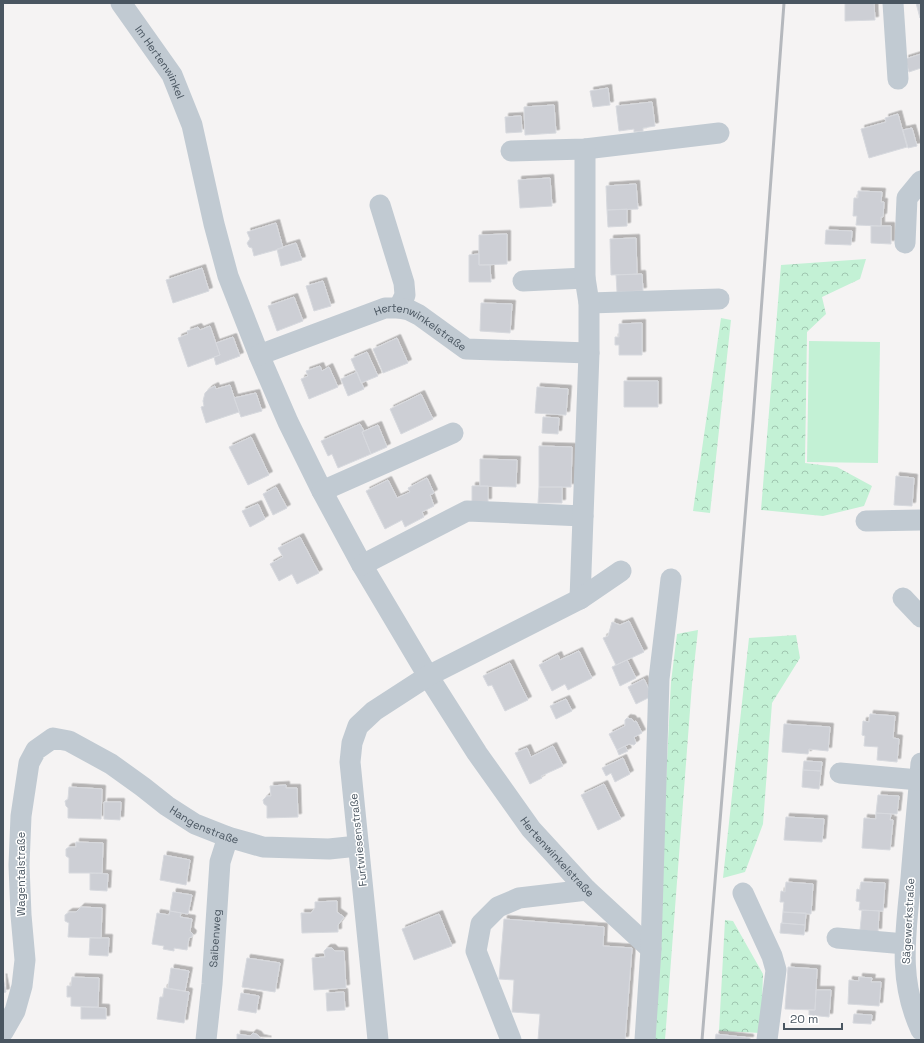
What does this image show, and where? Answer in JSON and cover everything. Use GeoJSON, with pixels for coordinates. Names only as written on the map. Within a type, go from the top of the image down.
{"type":"FeatureCollection","features":[{"type":"Feature","properties":{"kind":"street","name":"Im Hertenwinkel"},"geometry":{"type":"LineString","coordinates":[[121,3],[172,75],[192,125]]}},
{"type":"Feature","properties":{"kind":"street"},"geometry":{"type":"LineString","coordinates":[[894,3],[898,79]]}},
{"type":"Feature","properties":{"kind":"street","name":"Hertenwinkelstraße"},"geometry":{"type":"LineString","coordinates":[[192,125],[214,224],[228,276],[259,355],[288,422],[322,491],[362,565],[428,676],[477,753],[531,829],[588,890],[651,949]]}},
{"type":"Feature","properties":{"kind":"street"},"geometry":{"type":"LineString","coordinates":[[511,151],[585,149],[719,132]]}},
{"type":"Feature","properties":{"kind":"street"},"geometry":{"type":"LineString","coordinates":[[580,599],[589,353],[589,303],[585,278],[585,149]]}},
{"type":"Feature","properties":{"kind":"street"},"geometry":{"type":"LineString","coordinates":[[905,243],[908,198],[921,181]]}},
{"type":"Feature","properties":{"kind":"street"},"geometry":{"type":"LineString","coordinates":[[380,205],[404,283],[405,294],[399,308]]}},
{"type":"Feature","properties":{"kind":"street"},"geometry":{"type":"LineString","coordinates":[[523,281],[585,278]]}},
{"type":"Feature","properties":{"kind":"street"},"geometry":{"type":"LineString","coordinates":[[589,303],[719,299]]}},
{"type":"Feature","properties":{"kind":"street","name":"Hertenwinkelstraße"},"geometry":{"type":"LineString","coordinates":[[259,355],[385,308],[409,310],[419,315],[466,349],[589,353]]}},
{"type":"Feature","properties":{"kind":"street"},"geometry":{"type":"LineString","coordinates":[[322,491],[453,433]]}},
{"type":"Feature","properties":{"kind":"street"},"geometry":{"type":"LineString","coordinates":[[362,565],[467,512],[583,516]]}},
{"type":"Feature","properties":{"kind":"street"},"geometry":{"type":"LineString","coordinates":[[866,521],[921,520]]}},
{"type":"Feature","properties":{"kind":"street"},"geometry":{"type":"LineString","coordinates":[[428,676],[580,599],[622,571]]}},
{"type":"Feature","properties":{"kind":"street"},"geometry":{"type":"LineString","coordinates":[[645,1040],[651,949],[659,679],[671,579]]}},
{"type":"Feature","properties":{"kind":"street"},"geometry":{"type":"LineString","coordinates":[[903,598],[921,617]]}},
{"type":"Feature","properties":{"kind":"street","name":"Furtwiesenstraße"},"geometry":{"type":"LineString","coordinates":[[378,1040],[350,762],[352,743],[358,726],[374,711],[428,676]]}},
{"type":"Feature","properties":{"kind":"street","name":"Wagentalstraße"},"geometry":{"type":"LineString","coordinates":[[8,1034],[22,986],[25,960],[12,915],[19,864],[21,816],[29,763],[36,750],[53,738],[69,741]]}},
{"type":"Feature","properties":{"kind":"street","name":"Hangenstraße"},"geometry":{"type":"LineString","coordinates":[[69,741],[111,764],[167,806],[195,824],[228,837],[263,847],[329,850],[358,846]]}},
{"type":"Feature","properties":{"kind":"street"},"geometry":{"type":"LineString","coordinates":[[840,773],[920,771]]}},
{"type":"Feature","properties":{"kind":"street","name":"Sägewerkstraße"},"geometry":{"type":"LineString","coordinates":[[920,771],[905,944],[906,977],[910,1002],[921,1030]]}},
{"type":"Feature","properties":{"kind":"street","name":"Saibenweg"},"geometry":{"type":"LineString","coordinates":[[206,1040],[212,984],[220,862],[228,837]]}},
{"type":"Feature","properties":{"kind":"street"},"geometry":{"type":"LineString","coordinates":[[511,1040],[476,951],[481,924],[498,907],[519,898],[588,890]]}},
{"type":"Feature","properties":{"kind":"street"},"geometry":{"type":"LineString","coordinates":[[743,893],[772,956],[776,970],[767,1040]]}},
{"type":"Feature","properties":{"kind":"street"},"geometry":{"type":"LineString","coordinates":[[837,938],[905,944]]}},
{"type":"Feature","properties":{"kind":"green space"},"geometry":{"type":"Polygon","coordinates":[[[866,259],[860,279],[822,297],[826,314],[807,332],[805,463],[837,467],[872,486],[864,506],[823,516],[761,510],[781,265],[866,259]]]}},
{"type":"Feature","properties":{"kind":"green space"},"geometry":{"type":"Polygon","coordinates":[[[721,318],[731,320],[710,513],[693,511],[721,318]]]}},
{"type":"Feature","properties":{"kind":"green space"},"geometry":{"type":"Polygon","coordinates":[[[809,341],[880,342],[878,463],[807,462],[809,341]]]}},
{"type":"Feature","properties":{"kind":"green space"},"geometry":{"type":"Polygon","coordinates":[[[698,630],[692,684],[665,1040],[653,1040],[671,682],[677,634],[698,630]]]}},
{"type":"Feature","properties":{"kind":"green space"},"geometry":{"type":"Polygon","coordinates":[[[796,635],[800,658],[772,703],[763,824],[745,872],[723,878],[749,638],[796,635]]]}},
{"type":"Feature","properties":{"kind":"green space"},"geometry":{"type":"Polygon","coordinates":[[[725,920],[733,921],[763,974],[761,1033],[719,1031],[725,920]]]}},
{"type":"Feature","properties":{"kind":"building"},"geometry":{"type":"Polygon","coordinates":[[[845,3],[874,3],[875,20],[845,21],[845,3]]]}},
{"type":"Feature","properties":{"kind":"building"},"geometry":{"type":"Polygon","coordinates":[[[916,3],[921,3],[920,18],[916,3]]]}},
{"type":"Feature","properties":{"kind":"building"},"geometry":{"type":"Polygon","coordinates":[[[921,54],[921,68],[909,72],[905,59],[921,54]]]}},
{"type":"Feature","properties":{"kind":"building"},"geometry":{"type":"Polygon","coordinates":[[[608,88],[610,105],[593,107],[590,91],[608,88]]]}},
{"type":"Feature","properties":{"kind":"building"},"geometry":{"type":"Polygon","coordinates":[[[652,102],[655,126],[643,128],[643,131],[634,132],[634,129],[619,131],[616,106],[652,102]]]}},
{"type":"Feature","properties":{"kind":"building"},"geometry":{"type":"Polygon","coordinates":[[[554,105],[556,133],[525,135],[524,107],[554,105]]]}},
{"type":"Feature","properties":{"kind":"building"},"geometry":{"type":"Polygon","coordinates":[[[898,114],[907,147],[869,158],[861,129],[886,122],[885,118],[898,114]]]}},
{"type":"Feature","properties":{"kind":"building"},"geometry":{"type":"Polygon","coordinates":[[[521,116],[522,132],[506,133],[505,117],[521,116]]]}},
{"type":"Feature","properties":{"kind":"building"},"geometry":{"type":"Polygon","coordinates":[[[912,128],[917,146],[908,148],[903,130],[912,128]]]}},
{"type":"Feature","properties":{"kind":"building"},"geometry":{"type":"Polygon","coordinates":[[[550,178],[552,206],[520,208],[518,180],[550,178]]]}},
{"type":"Feature","properties":{"kind":"building"},"geometry":{"type":"Polygon","coordinates":[[[636,184],[638,209],[607,210],[606,186],[636,184]]]}},
{"type":"Feature","properties":{"kind":"building"},"geometry":{"type":"Polygon","coordinates":[[[858,191],[882,192],[881,202],[884,202],[881,226],[856,225],[857,216],[853,216],[854,198],[858,198],[858,191]]]}},
{"type":"Feature","properties":{"kind":"building"},"geometry":{"type":"Polygon","coordinates":[[[627,209],[627,226],[608,227],[607,210],[627,209]]]}},
{"type":"Feature","properties":{"kind":"building"},"geometry":{"type":"Polygon","coordinates":[[[276,223],[283,248],[254,256],[252,248],[249,247],[247,243],[250,239],[247,232],[276,223]]]}},
{"type":"Feature","properties":{"kind":"building"},"geometry":{"type":"Polygon","coordinates":[[[871,226],[891,226],[891,244],[871,243],[871,226]]]}},
{"type":"Feature","properties":{"kind":"building"},"geometry":{"type":"Polygon","coordinates":[[[826,230],[852,231],[851,245],[825,244],[826,230]]]}},
{"type":"Feature","properties":{"kind":"building"},"geometry":{"type":"Polygon","coordinates":[[[507,234],[507,264],[479,265],[479,235],[507,234]]]}},
{"type":"Feature","properties":{"kind":"building"},"geometry":{"type":"Polygon","coordinates":[[[636,238],[637,274],[611,275],[610,239],[636,238]]]}},
{"type":"Feature","properties":{"kind":"building"},"geometry":{"type":"Polygon","coordinates":[[[296,243],[302,260],[281,266],[277,249],[296,243]]]}},
{"type":"Feature","properties":{"kind":"building"},"geometry":{"type":"Polygon","coordinates":[[[479,254],[479,265],[490,265],[491,282],[469,282],[469,255],[479,254]]]}},
{"type":"Feature","properties":{"kind":"building"},"geometry":{"type":"Polygon","coordinates":[[[202,268],[209,291],[173,303],[166,280],[202,268]]]}},
{"type":"Feature","properties":{"kind":"building"},"geometry":{"type":"Polygon","coordinates":[[[642,274],[643,291],[617,292],[616,275],[642,274]]]}},
{"type":"Feature","properties":{"kind":"building"},"geometry":{"type":"Polygon","coordinates":[[[323,281],[331,306],[314,311],[306,286],[323,281]]]}},
{"type":"Feature","properties":{"kind":"building"},"geometry":{"type":"Polygon","coordinates":[[[294,297],[303,321],[277,331],[268,306],[294,297]]]}},
{"type":"Feature","properties":{"kind":"building"},"geometry":{"type":"Polygon","coordinates":[[[481,303],[512,304],[510,333],[480,331],[481,303]]]}},
{"type":"Feature","properties":{"kind":"building"},"geometry":{"type":"Polygon","coordinates":[[[642,323],[642,355],[619,355],[619,345],[615,345],[615,337],[619,337],[619,324],[642,323]]]}},
{"type":"Feature","properties":{"kind":"building"},"geometry":{"type":"Polygon","coordinates":[[[210,326],[220,355],[188,367],[178,338],[188,334],[187,331],[198,327],[200,330],[210,326]]]}},
{"type":"Feature","properties":{"kind":"building"},"geometry":{"type":"Polygon","coordinates":[[[233,337],[240,356],[216,365],[214,357],[220,355],[216,343],[233,337]]]}},
{"type":"Feature","properties":{"kind":"building"},"geometry":{"type":"Polygon","coordinates":[[[397,338],[408,363],[383,373],[373,349],[397,338]]]}},
{"type":"Feature","properties":{"kind":"building"},"geometry":{"type":"Polygon","coordinates":[[[367,352],[378,376],[361,383],[351,359],[367,352]]]}},
{"type":"Feature","properties":{"kind":"building"},"geometry":{"type":"Polygon","coordinates":[[[320,366],[322,371],[329,367],[338,387],[309,399],[301,379],[308,376],[306,371],[320,366]]]}},
{"type":"Feature","properties":{"kind":"building"},"geometry":{"type":"Polygon","coordinates":[[[357,372],[364,389],[348,396],[341,379],[357,372]]]}},
{"type":"Feature","properties":{"kind":"building"},"geometry":{"type":"Polygon","coordinates":[[[624,381],[658,381],[658,407],[624,407],[624,381]]]}},
{"type":"Feature","properties":{"kind":"building"},"geometry":{"type":"Polygon","coordinates":[[[230,385],[239,412],[206,423],[201,407],[204,406],[203,401],[205,393],[215,386],[216,389],[230,385]]]}},
{"type":"Feature","properties":{"kind":"building"},"geometry":{"type":"Polygon","coordinates":[[[537,387],[568,389],[566,415],[535,413],[537,387]]]}},
{"type":"Feature","properties":{"kind":"building"},"geometry":{"type":"Polygon","coordinates":[[[256,393],[262,411],[241,417],[234,398],[256,393]]]}},
{"type":"Feature","properties":{"kind":"building"},"geometry":{"type":"Polygon","coordinates":[[[421,394],[433,419],[401,434],[390,409],[421,394]]]}},
{"type":"Feature","properties":{"kind":"building"},"geometry":{"type":"Polygon","coordinates":[[[543,417],[559,418],[558,434],[542,433],[543,417]]]}},
{"type":"Feature","properties":{"kind":"building"},"geometry":{"type":"Polygon","coordinates":[[[360,424],[364,431],[362,432],[371,454],[338,468],[332,454],[328,456],[321,441],[360,424]]]}},
{"type":"Feature","properties":{"kind":"building"},"geometry":{"type":"Polygon","coordinates":[[[378,425],[387,447],[371,454],[362,432],[378,425]]]}},
{"type":"Feature","properties":{"kind":"building"},"geometry":{"type":"Polygon","coordinates":[[[251,437],[269,475],[248,485],[229,447],[251,437]]]}},
{"type":"Feature","properties":{"kind":"building"},"geometry":{"type":"Polygon","coordinates":[[[539,446],[572,447],[571,487],[539,487],[539,446]]]}},
{"type":"Feature","properties":{"kind":"building"},"geometry":{"type":"Polygon","coordinates":[[[480,459],[517,460],[516,487],[480,486],[480,459]]]}},
{"type":"Feature","properties":{"kind":"building"},"geometry":{"type":"Polygon","coordinates":[[[896,476],[914,478],[912,506],[894,505],[896,476]]]}},
{"type":"Feature","properties":{"kind":"building"},"geometry":{"type":"Polygon","coordinates":[[[427,478],[434,493],[430,495],[434,506],[422,512],[424,517],[405,527],[402,520],[385,529],[366,491],[388,480],[397,498],[410,492],[408,488],[427,478]]]}},
{"type":"Feature","properties":{"kind":"building"},"geometry":{"type":"Polygon","coordinates":[[[472,486],[488,486],[488,502],[472,502],[472,486]]]}},
{"type":"Feature","properties":{"kind":"building"},"geometry":{"type":"Polygon","coordinates":[[[276,487],[287,508],[273,515],[263,494],[276,487]]]}},
{"type":"Feature","properties":{"kind":"building"},"geometry":{"type":"Polygon","coordinates":[[[539,487],[562,487],[562,503],[538,503],[539,487]]]}},
{"type":"Feature","properties":{"kind":"building"},"geometry":{"type":"Polygon","coordinates":[[[258,504],[265,519],[250,527],[242,511],[258,504]]]}},
{"type":"Feature","properties":{"kind":"building"},"geometry":{"type":"Polygon","coordinates":[[[300,537],[319,573],[297,584],[292,574],[279,581],[270,564],[283,557],[278,548],[300,537]]]}},
{"type":"Feature","properties":{"kind":"building"},"geometry":{"type":"Polygon","coordinates":[[[629,621],[644,652],[616,665],[603,638],[608,636],[612,622],[620,625],[629,621]]]}},
{"type":"Feature","properties":{"kind":"building"},"geometry":{"type":"Polygon","coordinates":[[[579,651],[592,678],[568,690],[565,684],[552,691],[539,665],[558,655],[560,660],[579,651]]]}},
{"type":"Feature","properties":{"kind":"building"},"geometry":{"type":"Polygon","coordinates":[[[627,660],[636,678],[620,686],[612,667],[627,660]]]}},
{"type":"Feature","properties":{"kind":"building"},"geometry":{"type":"Polygon","coordinates":[[[510,663],[528,700],[505,711],[492,685],[488,686],[483,676],[510,663]]]}},
{"type":"Feature","properties":{"kind":"building"},"geometry":{"type":"Polygon","coordinates":[[[644,679],[652,696],[636,704],[628,687],[644,679]]]}},
{"type":"Feature","properties":{"kind":"building"},"geometry":{"type":"Polygon","coordinates":[[[566,699],[572,711],[556,719],[550,706],[566,699]]]}},
{"type":"Feature","properties":{"kind":"building"},"geometry":{"type":"Polygon","coordinates":[[[870,714],[895,716],[893,738],[899,739],[897,762],[877,760],[878,747],[864,746],[865,736],[862,735],[863,721],[869,722],[870,714]]]}},
{"type":"Feature","properties":{"kind":"building"},"geometry":{"type":"Polygon","coordinates":[[[627,718],[632,719],[634,722],[636,721],[642,733],[634,737],[636,743],[634,745],[629,744],[617,750],[609,734],[625,726],[625,720],[627,718]]]}},
{"type":"Feature","properties":{"kind":"building"},"geometry":{"type":"Polygon","coordinates":[[[784,724],[830,727],[828,751],[809,749],[808,754],[782,752],[784,724]]]}},
{"type":"Feature","properties":{"kind":"building"},"geometry":{"type":"Polygon","coordinates":[[[553,746],[563,766],[541,776],[542,778],[530,784],[515,753],[527,748],[531,757],[553,746]]]}},
{"type":"Feature","properties":{"kind":"building"},"geometry":{"type":"Polygon","coordinates":[[[625,746],[628,751],[619,755],[617,750],[625,746]]]}},
{"type":"Feature","properties":{"kind":"building"},"geometry":{"type":"Polygon","coordinates":[[[623,758],[630,774],[615,782],[611,773],[606,776],[602,768],[623,758]]]}},
{"type":"Feature","properties":{"kind":"building"},"geometry":{"type":"Polygon","coordinates":[[[804,761],[822,762],[821,771],[803,770],[804,761]]]}},
{"type":"Feature","properties":{"kind":"building"},"geometry":{"type":"Polygon","coordinates":[[[803,770],[821,771],[819,789],[802,787],[803,770]]]}},
{"type":"Feature","properties":{"kind":"building"},"geometry":{"type":"Polygon","coordinates":[[[604,784],[621,819],[598,830],[581,795],[604,784]]]}},
{"type":"Feature","properties":{"kind":"building"},"geometry":{"type":"Polygon","coordinates":[[[286,785],[286,788],[297,788],[298,817],[267,818],[267,806],[264,804],[263,800],[267,796],[271,796],[270,786],[286,785]]]}},
{"type":"Feature","properties":{"kind":"building"},"geometry":{"type":"Polygon","coordinates":[[[69,787],[102,789],[101,819],[68,818],[68,808],[65,801],[68,799],[69,787]]]}},
{"type":"Feature","properties":{"kind":"building"},"geometry":{"type":"Polygon","coordinates":[[[878,795],[899,796],[897,814],[876,813],[878,795]]]}},
{"type":"Feature","properties":{"kind":"building"},"geometry":{"type":"Polygon","coordinates":[[[104,802],[121,802],[120,820],[104,819],[104,802]]]}},
{"type":"Feature","properties":{"kind":"building"},"geometry":{"type":"Polygon","coordinates":[[[876,813],[891,814],[890,820],[893,820],[890,850],[862,848],[864,818],[876,819],[876,813]]]}},
{"type":"Feature","properties":{"kind":"building"},"geometry":{"type":"Polygon","coordinates":[[[786,817],[824,819],[822,842],[784,840],[786,817]]]}},
{"type":"Feature","properties":{"kind":"building"},"geometry":{"type":"Polygon","coordinates":[[[76,842],[103,843],[102,873],[69,873],[69,858],[66,856],[66,849],[69,847],[76,847],[76,842]]]}},
{"type":"Feature","properties":{"kind":"building"},"geometry":{"type":"Polygon","coordinates":[[[164,855],[190,860],[186,885],[160,880],[164,855]]]}},
{"type":"Feature","properties":{"kind":"building"},"geometry":{"type":"Polygon","coordinates":[[[90,873],[108,874],[107,891],[90,890],[90,873]]]}},
{"type":"Feature","properties":{"kind":"building"},"geometry":{"type":"Polygon","coordinates":[[[786,882],[813,884],[811,914],[783,912],[784,902],[780,902],[781,891],[785,892],[786,882]]]}},
{"type":"Feature","properties":{"kind":"building"},"geometry":{"type":"Polygon","coordinates":[[[861,882],[885,883],[883,911],[859,910],[860,902],[856,901],[857,889],[860,890],[861,882]]]}},
{"type":"Feature","properties":{"kind":"building"},"geometry":{"type":"Polygon","coordinates":[[[173,892],[192,895],[188,914],[170,911],[173,892]]]}},
{"type":"Feature","properties":{"kind":"building"},"geometry":{"type":"Polygon","coordinates":[[[337,901],[337,912],[344,917],[338,925],[338,932],[302,933],[301,913],[311,913],[315,908],[315,902],[337,901]]]}},
{"type":"Feature","properties":{"kind":"building"},"geometry":{"type":"Polygon","coordinates":[[[81,907],[102,908],[101,938],[68,937],[69,923],[65,921],[65,915],[69,912],[76,912],[81,907]]]}},
{"type":"Feature","properties":{"kind":"building"},"geometry":{"type":"Polygon","coordinates":[[[862,910],[879,911],[878,932],[860,930],[862,910]]]}},
{"type":"Feature","properties":{"kind":"building"},"geometry":{"type":"Polygon","coordinates":[[[170,911],[181,913],[180,917],[192,919],[190,931],[193,934],[192,937],[189,938],[187,950],[174,948],[174,951],[163,949],[164,946],[152,944],[157,913],[169,915],[170,911]]]}},
{"type":"Feature","properties":{"kind":"building"},"geometry":{"type":"Polygon","coordinates":[[[783,912],[806,913],[805,925],[782,923],[783,912]]]}},
{"type":"Feature","properties":{"kind":"building"},"geometry":{"type":"Polygon","coordinates":[[[439,914],[452,946],[414,960],[402,929],[439,914]]]}},
{"type":"Feature","properties":{"kind":"building"},"geometry":{"type":"Polygon","coordinates":[[[504,919],[604,927],[603,946],[632,948],[625,1040],[538,1040],[540,1014],[512,1012],[514,980],[499,979],[504,919]]]}},
{"type":"Feature","properties":{"kind":"building"},"geometry":{"type":"Polygon","coordinates":[[[781,923],[805,925],[804,935],[780,933],[781,923]]]}},
{"type":"Feature","properties":{"kind":"building"},"geometry":{"type":"Polygon","coordinates":[[[90,938],[109,938],[108,956],[89,955],[90,938]]]}},
{"type":"Feature","properties":{"kind":"building"},"geometry":{"type":"Polygon","coordinates":[[[327,948],[332,948],[335,951],[344,951],[346,988],[314,990],[312,958],[325,957],[324,951],[327,948]]]}},
{"type":"Feature","properties":{"kind":"building"},"geometry":{"type":"Polygon","coordinates":[[[247,958],[280,963],[275,992],[242,987],[247,958]]]}},
{"type":"Feature","properties":{"kind":"building"},"geometry":{"type":"Polygon","coordinates":[[[788,967],[817,969],[815,1010],[785,1009],[788,967]]]}},
{"type":"Feature","properties":{"kind":"building"},"geometry":{"type":"Polygon","coordinates":[[[171,968],[189,971],[185,991],[168,988],[171,968]]]}},
{"type":"Feature","properties":{"kind":"building"},"geometry":{"type":"Polygon","coordinates":[[[3,977],[6,992],[3,993],[3,977]]]}},
{"type":"Feature","properties":{"kind":"building"},"geometry":{"type":"Polygon","coordinates":[[[72,977],[99,978],[98,1007],[71,1006],[71,997],[67,997],[67,986],[71,986],[72,977]]]}},
{"type":"Feature","properties":{"kind":"building"},"geometry":{"type":"Polygon","coordinates":[[[859,977],[872,978],[871,982],[881,982],[879,1006],[848,1004],[849,980],[859,981],[859,977]]]}},
{"type":"Feature","properties":{"kind":"building"},"geometry":{"type":"Polygon","coordinates":[[[164,988],[189,992],[184,1023],[157,1019],[160,997],[163,997],[164,988]]]}},
{"type":"Feature","properties":{"kind":"building"},"geometry":{"type":"Polygon","coordinates":[[[816,990],[831,990],[829,1017],[809,1015],[809,1010],[815,1010],[816,990]]]}},
{"type":"Feature","properties":{"kind":"building"},"geometry":{"type":"Polygon","coordinates":[[[344,992],[345,1010],[327,1011],[326,993],[344,992]]]}},
{"type":"Feature","properties":{"kind":"building"},"geometry":{"type":"Polygon","coordinates":[[[241,993],[259,996],[256,1013],[238,1010],[241,993]]]}},
{"type":"Feature","properties":{"kind":"building"},"geometry":{"type":"Polygon","coordinates":[[[81,1007],[106,1008],[106,1019],[81,1019],[81,1007]]]}},
{"type":"Feature","properties":{"kind":"building"},"geometry":{"type":"Polygon","coordinates":[[[854,1014],[872,1015],[871,1024],[853,1023],[854,1014]]]}},
{"type":"Feature","properties":{"kind":"building"},"geometry":{"type":"Polygon","coordinates":[[[253,1033],[258,1035],[260,1038],[268,1040],[237,1040],[237,1034],[250,1036],[253,1033]]]}},
{"type":"Feature","properties":{"kind":"building"},"geometry":{"type":"Polygon","coordinates":[[[716,1034],[750,1038],[750,1040],[715,1040],[716,1034]]]}},
{"type":"Feature","properties":{"kind":"railway"},"geometry":{"type":"LineString","coordinates":[[702,1040],[753,420],[784,3]]}}]}
